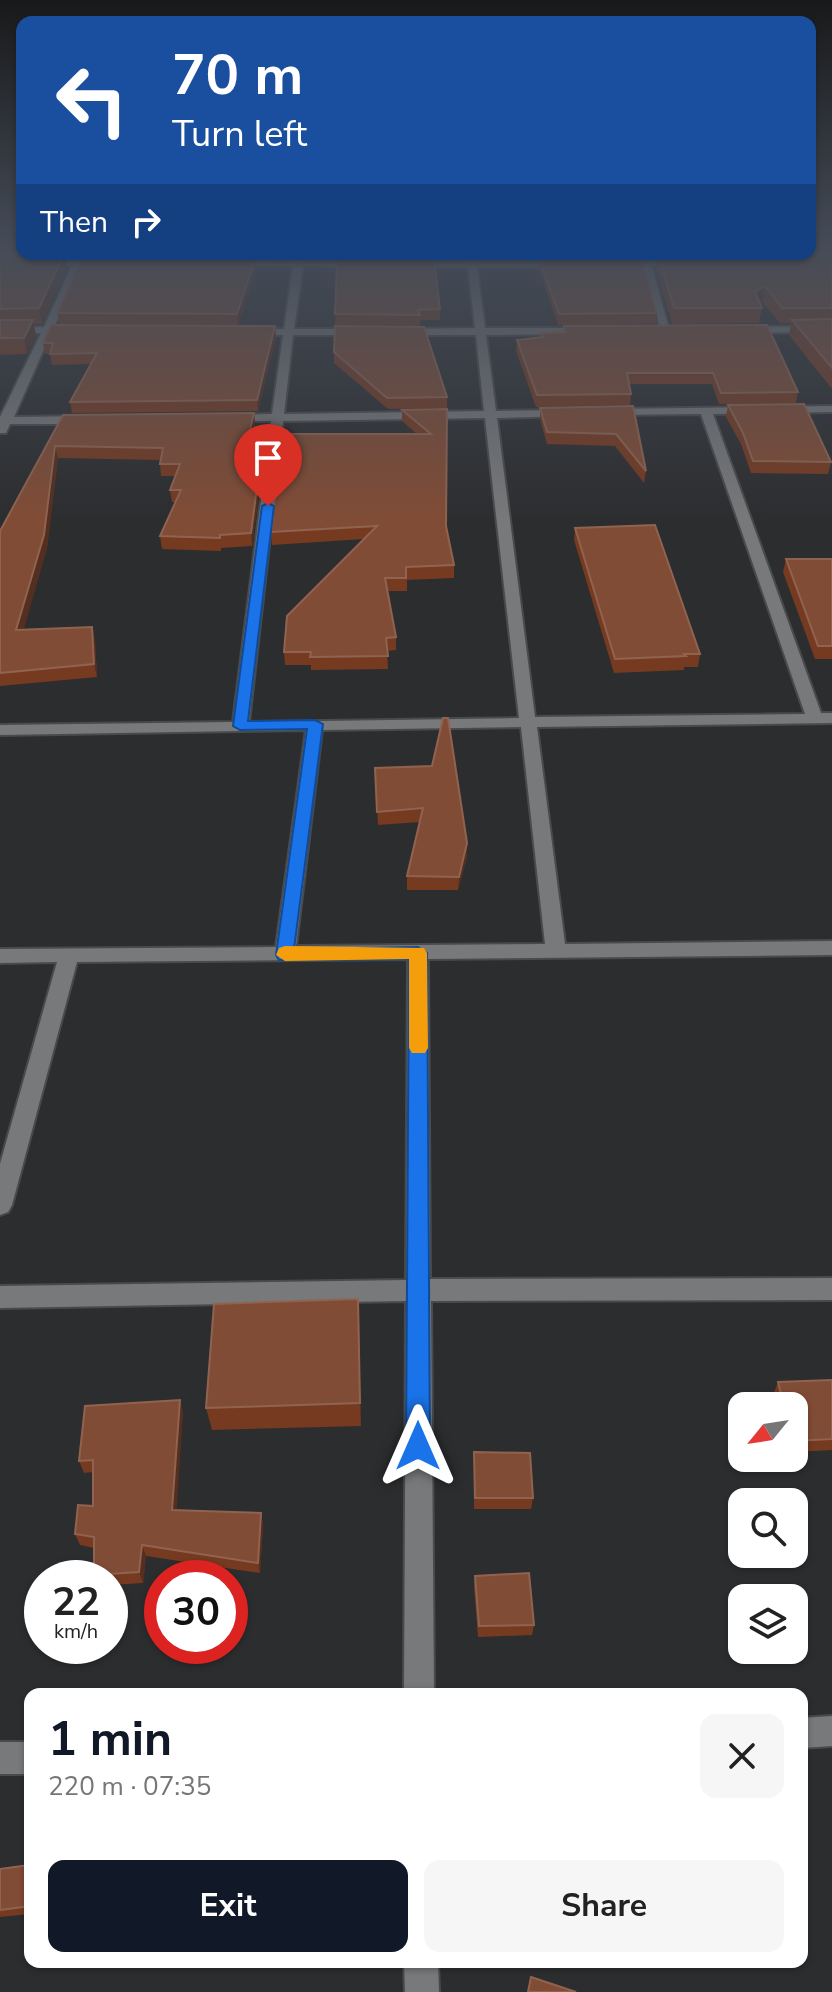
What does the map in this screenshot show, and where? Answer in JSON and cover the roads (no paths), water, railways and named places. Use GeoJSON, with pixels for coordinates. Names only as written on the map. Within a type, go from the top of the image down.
{"type":"FeatureCollection","features":[{"type":"Feature","properties":{"kind":"street"},"geometry":{"type":"LineString","coordinates":[[0,433],[45,336]]}},
{"type":"Feature","properties":{"kind":"street"},"geometry":{"type":"LineString","coordinates":[[240,726],[263,565],[286,336]]}},
{"type":"Feature","properties":{"kind":"street"},"geometry":{"type":"LineString","coordinates":[[481,336],[556,952]]}},
{"type":"Feature","properties":{"kind":"street"},"geometry":{"type":"LineString","coordinates":[[599,412],[832,409]]}},
{"type":"Feature","properties":{"kind":"street"},"geometry":{"type":"LineString","coordinates":[[0,730],[824,718],[706,411]]}},
{"type":"Feature","properties":{"kind":"street"},"geometry":{"type":"LineString","coordinates":[[212,418],[583,412]]}},
{"type":"Feature","properties":{"kind":"street"},"geometry":{"type":"LineString","coordinates":[[3,421],[101,420]]}},
{"type":"Feature","properties":{"kind":"street"},"geometry":{"type":"LineString","coordinates":[[285,955],[315,724]]}},
{"type":"Feature","properties":{"kind":"street"},"geometry":{"type":"LineString","coordinates":[[0,956],[832,948]]}},
{"type":"Feature","properties":{"kind":"street"},"geometry":{"type":"LineString","coordinates":[[418,953],[419,1688]]}},
{"type":"Feature","properties":{"kind":"street"},"geometry":{"type":"LineString","coordinates":[[0,1205],[69,955]]}},
{"type":"Feature","properties":{"kind":"street"},"geometry":{"type":"LineString","coordinates":[[0,1297],[418,1290],[832,1289]]}},
{"type":"Feature","properties":{"kind":"street"},"geometry":{"type":"LineString","coordinates":[[808,1733],[832,1731]]}},
{"type":"Feature","properties":{"kind":"street"},"geometry":{"type":"LineString","coordinates":[[0,1758],[24,1758]]}},
{"type":"Feature","properties":{"kind":"street"},"geometry":{"type":"LineString","coordinates":[[421,1968],[422,1992]]}}]}
